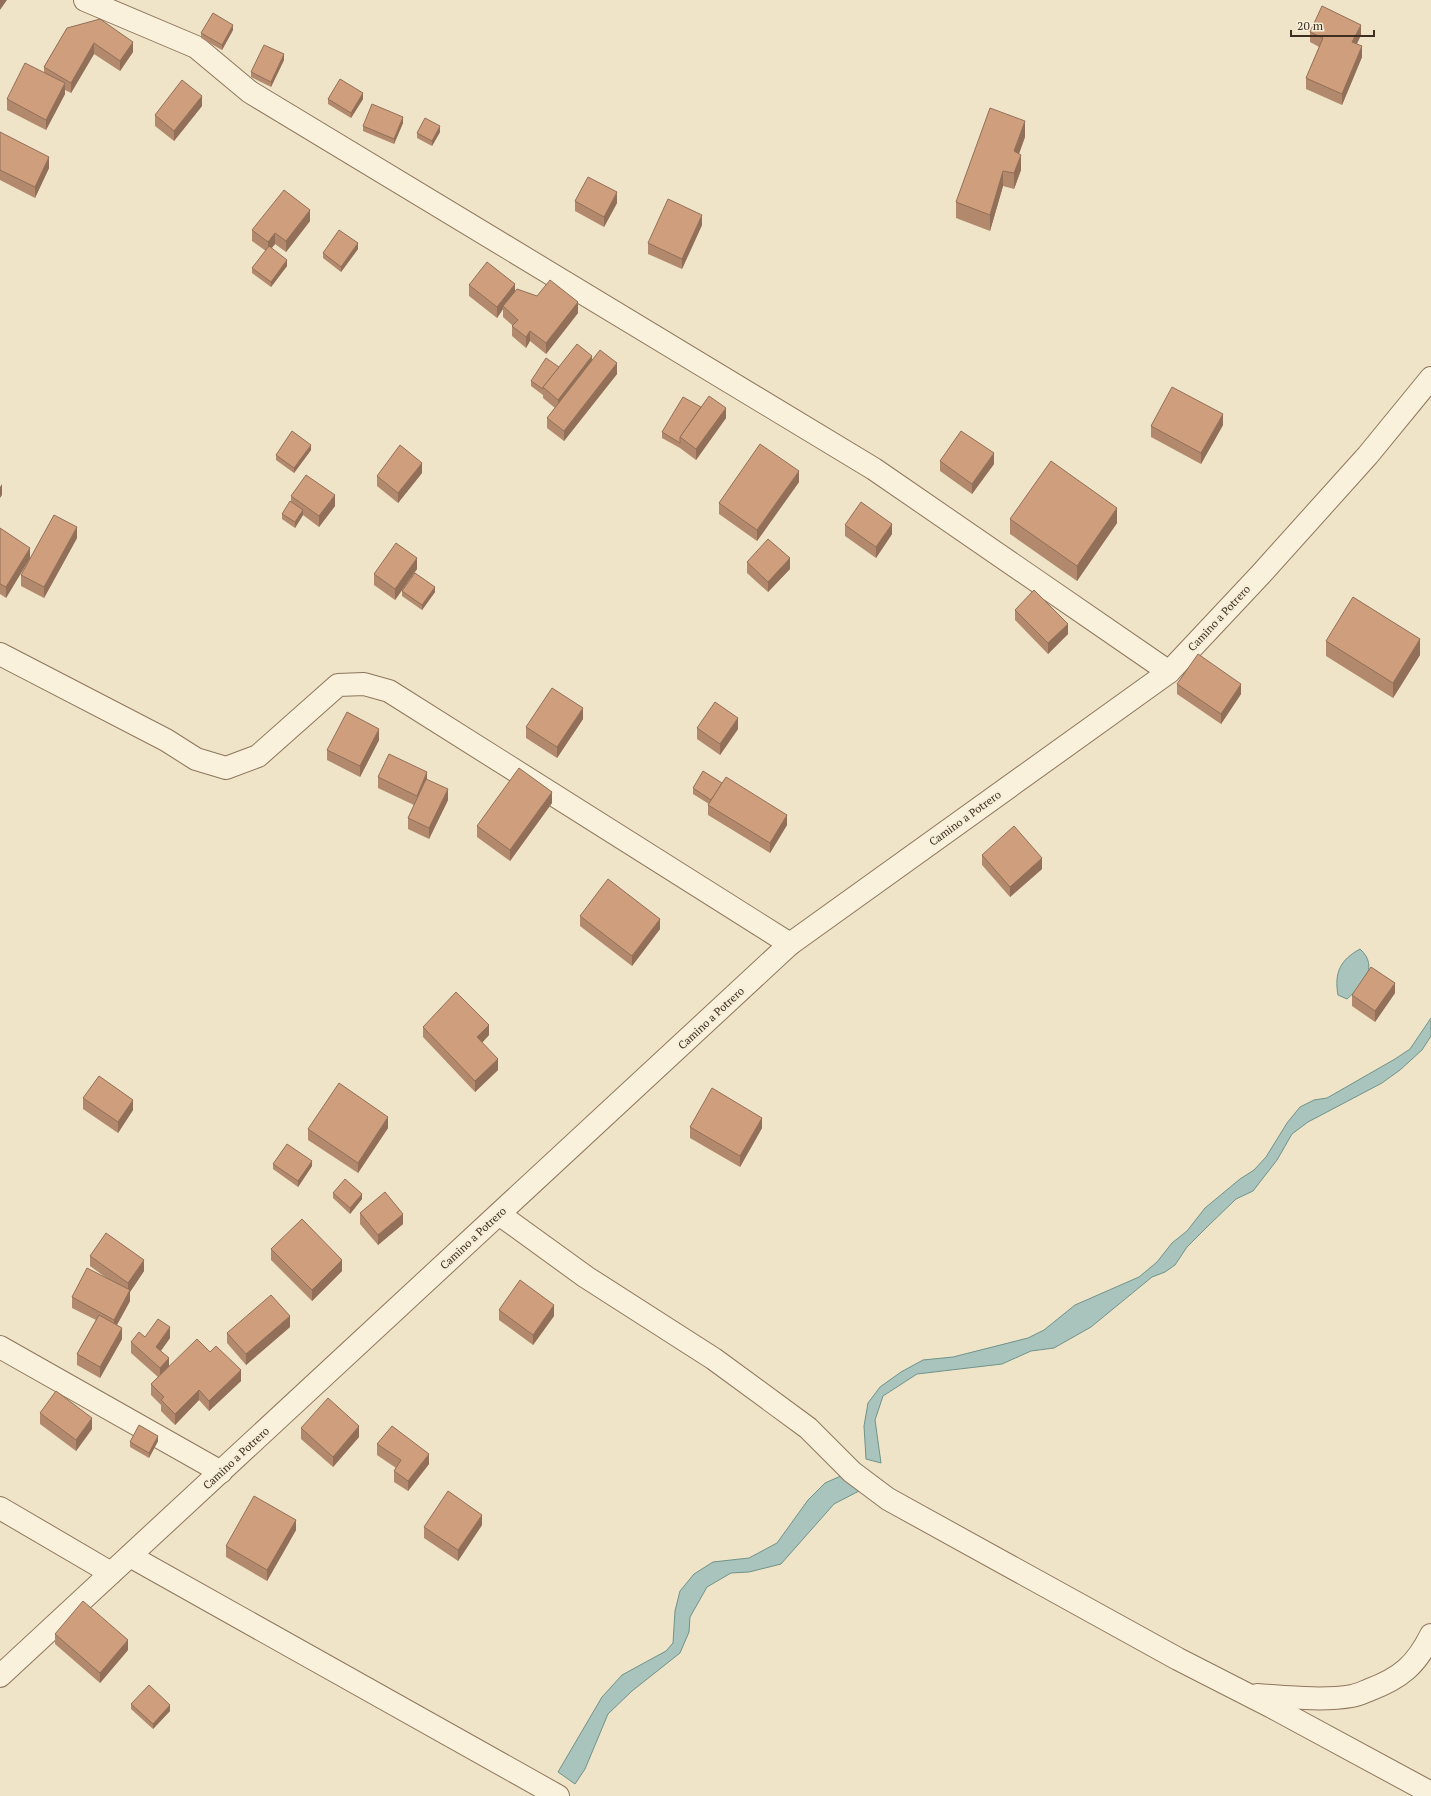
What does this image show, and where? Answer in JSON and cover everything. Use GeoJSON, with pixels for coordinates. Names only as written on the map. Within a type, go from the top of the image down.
{"type":"FeatureCollection","features":[{"type":"Feature","properties":{"kind":"street"},"geometry":{"type":"LineString","coordinates":[[85,0],[196,47],[250,92],[874,468],[1168,672]]}},
{"type":"Feature","properties":{"kind":"street","name":"Camino a Potrero"},"geometry":{"type":"LineString","coordinates":[[0,1676],[790,944],[1168,672],[1261,574],[1368,456],[1431,378]]}},
{"type":"Feature","properties":{"kind":"street"},"geometry":{"type":"LineString","coordinates":[[0,654],[166,740],[196,759],[226,768],[258,756],[338,685],[364,684],[389,691],[790,944]]}},
{"type":"Feature","properties":{"kind":"street"},"geometry":{"type":"LineString","coordinates":[[499,1214],[586,1277],[733,1373],[808,1428],[852,1472],[888,1499],[1178,1659],[1431,1793]]}},
{"type":"Feature","properties":{"kind":"street"},"geometry":{"type":"LineString","coordinates":[[0,1347],[221,1472]]}},
{"type":"Feature","properties":{"kind":"street"},"geometry":{"type":"LineString","coordinates":[[0,1508],[111,1573]]}},
{"type":"Feature","properties":{"kind":"street"},"geometry":{"type":"LineString","coordinates":[[130,1556],[558,1796]]}},
{"type":"Feature","properties":{"kind":"street"},"geometry":{"type":"LineString","coordinates":[[1246,1694],[1299,1698],[1353,1696],[1391,1682],[1410,1666],[1424,1650],[1431,1635]]}},
{"type":"Feature","properties":{"kind":"water"},"geometry":{"type":"Polygon","coordinates":[[[1360,949],[1366,956],[1369,963],[1369,969],[1363,982],[1347,999],[1338,995],[1338,974],[1343,963],[1353,953],[1360,949]]]}},
{"type":"Feature","properties":{"kind":"water"},"geometry":{"type":"Polygon","coordinates":[[[1431,1018],[1431,1036],[1422,1050],[1400,1070],[1382,1083],[1308,1122],[1292,1134],[1277,1160],[1253,1191],[1236,1199],[1187,1247],[1175,1265],[1165,1272],[1152,1277],[1091,1327],[1054,1348],[1031,1351],[1002,1364],[917,1374],[883,1396],[875,1420],[881,1463],[866,1459],[864,1426],[868,1403],[880,1387],[901,1372],[923,1360],[953,1357],[1028,1338],[1044,1330],[1075,1305],[1139,1277],[1157,1262],[1172,1243],[1187,1231],[1205,1208],[1240,1179],[1254,1170],[1266,1157],[1287,1123],[1300,1107],[1314,1100],[1327,1098],[1410,1049],[1431,1018]]]}},
{"type":"Feature","properties":{"kind":"water"},"geometry":{"type":"Polygon","coordinates":[[[843,1475],[859,1491],[834,1504],[781,1564],[749,1572],[731,1573],[707,1587],[690,1617],[689,1632],[680,1653],[632,1691],[608,1714],[585,1769],[575,1784],[558,1772],[602,1697],[622,1675],[666,1651],[673,1643],[675,1611],[680,1591],[694,1574],[713,1562],[749,1558],[777,1543],[808,1500],[825,1483],[843,1475]]]}},
{"type":"Feature","properties":{"kind":"building"},"geometry":{"type":"Polygon","coordinates":[[[1322,6],[1361,25],[1352,42],[1362,46],[1342,94],[1306,78],[1323,38],[1310,32],[1322,6]]]}},
{"type":"Feature","properties":{"kind":"building"},"geometry":{"type":"Polygon","coordinates":[[[213,13],[233,25],[222,45],[201,33],[213,13]]]}},
{"type":"Feature","properties":{"kind":"building"},"geometry":{"type":"Polygon","coordinates":[[[100,19],[133,42],[120,61],[94,43],[71,83],[44,67],[67,28],[100,19]]]}},
{"type":"Feature","properties":{"kind":"building"},"geometry":{"type":"Polygon","coordinates":[[[264,45],[284,54],[271,82],[251,72],[264,45]]]}},
{"type":"Feature","properties":{"kind":"building"},"geometry":{"type":"Polygon","coordinates":[[[25,63],[65,83],[46,120],[7,99],[25,63]]]}},
{"type":"Feature","properties":{"kind":"building"},"geometry":{"type":"Polygon","coordinates":[[[340,79],[363,93],[351,113],[328,99],[340,79]]]}},
{"type":"Feature","properties":{"kind":"building"},"geometry":{"type":"Polygon","coordinates":[[[182,80],[202,96],[174,131],[155,115],[182,80]]]}},
{"type":"Feature","properties":{"kind":"building"},"geometry":{"type":"Polygon","coordinates":[[[372,104],[403,117],[394,139],[363,126],[372,104]]]}},
{"type":"Feature","properties":{"kind":"building"},"geometry":{"type":"Polygon","coordinates":[[[990,108],[1025,121],[1014,151],[1021,155],[1014,173],[1003,171],[990,215],[956,202],[990,108]]]}},
{"type":"Feature","properties":{"kind":"building"},"geometry":{"type":"Polygon","coordinates":[[[425,118],[440,126],[432,141],[417,133],[425,118]]]}},
{"type":"Feature","properties":{"kind":"building"},"geometry":{"type":"Polygon","coordinates":[[[0,132],[49,157],[35,187],[0,170],[0,132]]]}},
{"type":"Feature","properties":{"kind":"building"},"geometry":{"type":"Polygon","coordinates":[[[588,177],[617,192],[604,217],[575,201],[588,177]]]}},
{"type":"Feature","properties":{"kind":"building"},"geometry":{"type":"Polygon","coordinates":[[[284,190],[310,210],[286,241],[275,233],[268,242],[252,230],[284,190]]]}},
{"type":"Feature","properties":{"kind":"building"},"geometry":{"type":"Polygon","coordinates":[[[668,199],[702,215],[682,259],[648,243],[668,199]]]}},
{"type":"Feature","properties":{"kind":"building"},"geometry":{"type":"Polygon","coordinates":[[[339,230],[358,243],[341,267],[323,253],[339,230]]]}},
{"type":"Feature","properties":{"kind":"building"},"geometry":{"type":"Polygon","coordinates":[[[269,246],[287,260],[271,282],[252,268],[269,246]]]}},
{"type":"Feature","properties":{"kind":"building"},"geometry":{"type":"Polygon","coordinates":[[[487,262],[515,284],[497,307],[469,285],[487,262]]]}},
{"type":"Feature","properties":{"kind":"building"},"geometry":{"type":"Polygon","coordinates":[[[550,280],[578,302],[546,343],[530,331],[526,337],[512,326],[518,320],[503,306],[517,289],[537,296],[550,280]]]}},
{"type":"Feature","properties":{"kind":"building"},"geometry":{"type":"Polygon","coordinates":[[[577,344],[592,356],[558,400],[543,387],[577,344]]]}},
{"type":"Feature","properties":{"kind":"building"},"geometry":{"type":"Polygon","coordinates":[[[600,350],[617,363],[564,431],[547,418],[600,350]]]}},
{"type":"Feature","properties":{"kind":"building"},"geometry":{"type":"Polygon","coordinates":[[[546,358],[559,367],[543,389],[531,381],[546,358]]]}},
{"type":"Feature","properties":{"kind":"building"},"geometry":{"type":"Polygon","coordinates":[[[1172,387],[1223,414],[1201,453],[1151,426],[1172,387]]]}},
{"type":"Feature","properties":{"kind":"building"},"geometry":{"type":"Polygon","coordinates":[[[709,396],[726,408],[696,449],[680,437],[709,396]]]}},
{"type":"Feature","properties":{"kind":"building"},"geometry":{"type":"Polygon","coordinates":[[[683,397],[701,407],[680,437],[680,443],[662,432],[683,397]]]}},
{"type":"Feature","properties":{"kind":"building"},"geometry":{"type":"Polygon","coordinates":[[[292,431],[311,445],[294,468],[276,455],[292,431]]]}},
{"type":"Feature","properties":{"kind":"building"},"geometry":{"type":"Polygon","coordinates":[[[961,431],[994,453],[972,484],[940,461],[961,431]]]}},
{"type":"Feature","properties":{"kind":"building"},"geometry":{"type":"Polygon","coordinates":[[[760,444],[799,471],[757,530],[719,503],[760,444]]]}},
{"type":"Feature","properties":{"kind":"building"},"geometry":{"type":"Polygon","coordinates":[[[400,445],[422,463],[398,493],[377,476],[400,445]]]}},
{"type":"Feature","properties":{"kind":"building"},"geometry":{"type":"Polygon","coordinates":[[[1051,461],[1117,508],[1077,566],[1010,519],[1051,461]]]}},
{"type":"Feature","properties":{"kind":"building"},"geometry":{"type":"Polygon","coordinates":[[[306,475],[335,495],[319,516],[291,496],[306,475]]]}},
{"type":"Feature","properties":{"kind":"building"},"geometry":{"type":"Polygon","coordinates":[[[290,501],[303,510],[295,522],[282,514],[290,501]]]}},
{"type":"Feature","properties":{"kind":"building"},"geometry":{"type":"Polygon","coordinates":[[[861,502],[892,524],[876,547],[845,525],[861,502]]]}},
{"type":"Feature","properties":{"kind":"building"},"geometry":{"type":"Polygon","coordinates":[[[54,515],[77,527],[44,587],[21,575],[54,515]]]}},
{"type":"Feature","properties":{"kind":"building"},"geometry":{"type":"Polygon","coordinates":[[[0,528],[30,548],[6,587],[0,584],[0,528]]]}},
{"type":"Feature","properties":{"kind":"building"},"geometry":{"type":"Polygon","coordinates":[[[768,539],[790,558],[768,582],[747,562],[768,539]]]}},
{"type":"Feature","properties":{"kind":"building"},"geometry":{"type":"Polygon","coordinates":[[[396,543],[417,558],[395,589],[374,574],[396,543]]]}},
{"type":"Feature","properties":{"kind":"building"},"geometry":{"type":"Polygon","coordinates":[[[415,573],[435,587],[422,605],[402,591],[415,573]]]}},
{"type":"Feature","properties":{"kind":"building"},"geometry":{"type":"Polygon","coordinates":[[[1034,590],[1068,624],[1048,643],[1015,610],[1034,590]]]}},
{"type":"Feature","properties":{"kind":"building"},"geometry":{"type":"Polygon","coordinates":[[[1353,597],[1420,639],[1393,683],[1326,641],[1353,597]]]}},
{"type":"Feature","properties":{"kind":"building"},"geometry":{"type":"Polygon","coordinates":[[[1198,654],[1241,684],[1221,714],[1177,684],[1198,654]]]}},
{"type":"Feature","properties":{"kind":"building"},"geometry":{"type":"Polygon","coordinates":[[[552,688],[583,708],[557,747],[526,727],[552,688]]]}},
{"type":"Feature","properties":{"kind":"building"},"geometry":{"type":"Polygon","coordinates":[[[715,702],[738,718],[720,744],[697,728],[715,702]]]}},
{"type":"Feature","properties":{"kind":"building"},"geometry":{"type":"Polygon","coordinates":[[[347,712],[379,729],[360,766],[327,750],[347,712]]]}},
{"type":"Feature","properties":{"kind":"building"},"geometry":{"type":"Polygon","coordinates":[[[389,754],[427,772],[417,796],[378,777],[389,754]]]}},
{"type":"Feature","properties":{"kind":"building"},"geometry":{"type":"Polygon","coordinates":[[[519,768],[552,792],[510,850],[477,826],[519,768]]]}},
{"type":"Feature","properties":{"kind":"building"},"geometry":{"type":"Polygon","coordinates":[[[703,771],[722,783],[711,800],[693,788],[703,771]]]}},
{"type":"Feature","properties":{"kind":"building"},"geometry":{"type":"Polygon","coordinates":[[[726,777],[787,815],[770,843],[708,805],[726,777]]]}},
{"type":"Feature","properties":{"kind":"building"},"geometry":{"type":"Polygon","coordinates":[[[426,779],[448,789],[429,828],[408,818],[426,779]]]}},
{"type":"Feature","properties":{"kind":"building"},"geometry":{"type":"Polygon","coordinates":[[[1014,826],[1042,858],[1010,887],[982,855],[1014,826]]]}},
{"type":"Feature","properties":{"kind":"building"},"geometry":{"type":"Polygon","coordinates":[[[608,879],[660,919],[632,956],[580,916],[608,879]]]}},
{"type":"Feature","properties":{"kind":"building"},"geometry":{"type":"Polygon","coordinates":[[[1371,967],[1395,983],[1375,1011],[1352,995],[1371,967]]]}},
{"type":"Feature","properties":{"kind":"building"},"geometry":{"type":"Polygon","coordinates":[[[456,992],[489,1025],[477,1037],[498,1059],[475,1081],[423,1027],[456,992]]]}},
{"type":"Feature","properties":{"kind":"building"},"geometry":{"type":"Polygon","coordinates":[[[99,1076],[133,1100],[118,1122],[83,1098],[99,1076]]]}},
{"type":"Feature","properties":{"kind":"building"},"geometry":{"type":"Polygon","coordinates":[[[339,1083],[388,1117],[358,1163],[308,1129],[339,1083]]]}},
{"type":"Feature","properties":{"kind":"building"},"geometry":{"type":"Polygon","coordinates":[[[712,1088],[762,1118],[740,1156],[690,1127],[712,1088]]]}},
{"type":"Feature","properties":{"kind":"building"},"geometry":{"type":"Polygon","coordinates":[[[287,1144],[312,1161],[298,1181],[273,1164],[287,1144]]]}},
{"type":"Feature","properties":{"kind":"building"},"geometry":{"type":"Polygon","coordinates":[[[345,1179],[362,1194],[350,1208],[333,1193],[345,1179]]]}},
{"type":"Feature","properties":{"kind":"building"},"geometry":{"type":"Polygon","coordinates":[[[385,1192],[403,1214],[378,1235],[360,1213],[385,1192]]]}},
{"type":"Feature","properties":{"kind":"building"},"geometry":{"type":"Polygon","coordinates":[[[302,1219],[342,1260],[312,1290],[271,1249],[302,1219]]]}},
{"type":"Feature","properties":{"kind":"building"},"geometry":{"type":"Polygon","coordinates":[[[106,1233],[144,1260],[128,1283],[90,1256],[106,1233]]]}},
{"type":"Feature","properties":{"kind":"building"},"geometry":{"type":"Polygon","coordinates":[[[87,1268],[130,1290],[114,1320],[72,1297],[87,1268]]]}},
{"type":"Feature","properties":{"kind":"building"},"geometry":{"type":"Polygon","coordinates":[[[520,1280],[554,1305],[533,1335],[499,1310],[520,1280]]]}},
{"type":"Feature","properties":{"kind":"building"},"geometry":{"type":"Polygon","coordinates":[[[271,1295],[290,1316],[246,1354],[227,1333],[271,1295]]]}},
{"type":"Feature","properties":{"kind":"building"},"geometry":{"type":"Polygon","coordinates":[[[99,1315],[122,1328],[100,1367],[77,1354],[99,1315]]]}},
{"type":"Feature","properties":{"kind":"building"},"geometry":{"type":"Polygon","coordinates":[[[158,1319],[170,1327],[156,1347],[169,1358],[160,1368],[131,1342],[139,1332],[145,1337],[158,1319]]]}},
{"type":"Feature","properties":{"kind":"building"},"geometry":{"type":"Polygon","coordinates":[[[197,1339],[210,1352],[216,1346],[241,1370],[209,1401],[199,1390],[175,1414],[161,1400],[164,1397],[151,1384],[197,1339]]]}},
{"type":"Feature","properties":{"kind":"building"},"geometry":{"type":"Polygon","coordinates":[[[56,1391],[92,1418],[76,1440],[40,1413],[56,1391]]]}},
{"type":"Feature","properties":{"kind":"building"},"geometry":{"type":"Polygon","coordinates":[[[328,1398],[359,1426],[333,1457],[301,1428],[328,1398]]]}},
{"type":"Feature","properties":{"kind":"building"},"geometry":{"type":"Polygon","coordinates":[[[139,1425],[158,1436],[149,1453],[130,1442],[139,1425]]]}},
{"type":"Feature","properties":{"kind":"building"},"geometry":{"type":"Polygon","coordinates":[[[392,1426],[429,1454],[408,1481],[394,1471],[401,1460],[377,1444],[392,1426]]]}},
{"type":"Feature","properties":{"kind":"building"},"geometry":{"type":"Polygon","coordinates":[[[448,1491],[482,1515],[458,1550],[424,1527],[448,1491]]]}},
{"type":"Feature","properties":{"kind":"building"},"geometry":{"type":"Polygon","coordinates":[[[254,1496],[296,1520],[267,1570],[226,1546],[254,1496]]]}},
{"type":"Feature","properties":{"kind":"building"},"geometry":{"type":"Polygon","coordinates":[[[83,1601],[128,1640],[100,1673],[55,1634],[83,1601]]]}},
{"type":"Feature","properties":{"kind":"building"},"geometry":{"type":"Polygon","coordinates":[[[149,1685],[170,1705],[153,1724],[131,1704],[149,1685]]]}}]}
